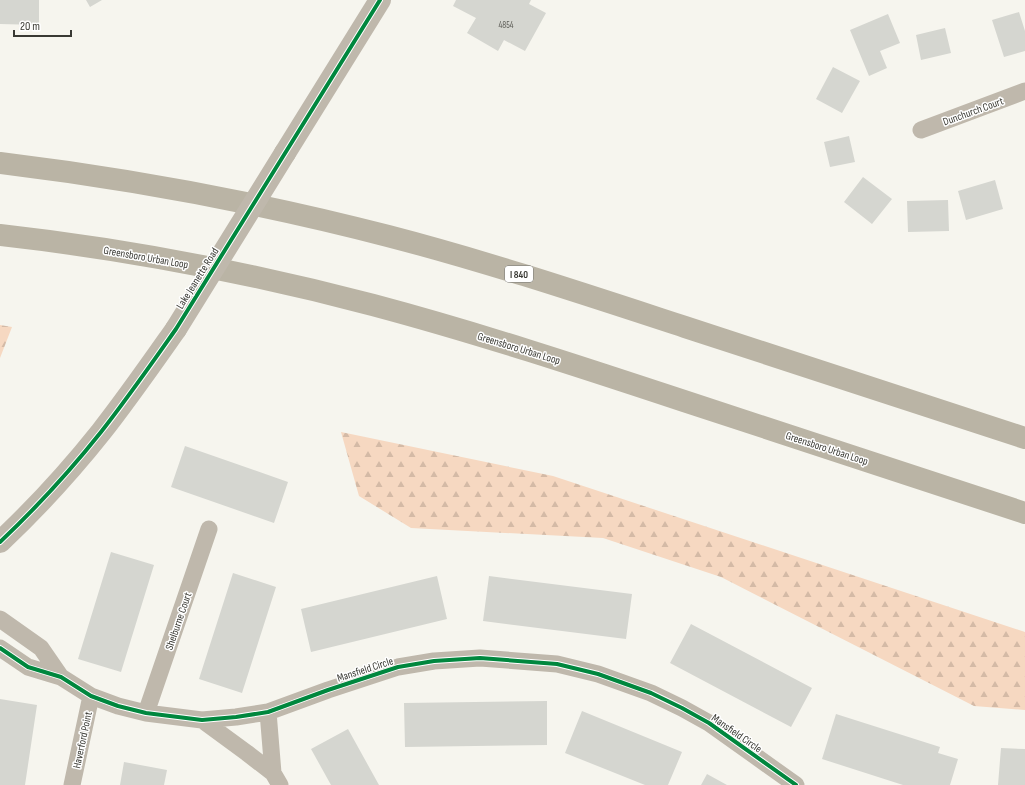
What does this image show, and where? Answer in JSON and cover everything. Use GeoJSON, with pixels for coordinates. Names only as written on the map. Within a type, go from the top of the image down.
{"type":"FeatureCollection","features":[{"type":"Feature","properties":{"kind":"highway","name":"I 840"},"geometry":{"type":"LineString","coordinates":[[0,163],[132,181],[304,216],[390,237],[474,260],[558,286],[1025,438]]}},
{"type":"Feature","properties":{"kind":"highway","name":"Greensboro Urban Loop"},"geometry":{"type":"LineString","coordinates":[[0,235],[120,251],[288,285],[371,305],[537,353],[1025,513]]}},
{"type":"Feature","properties":{"kind":"street","name":"Lake Jeanette Road"},"geometry":{"type":"LineString","coordinates":[[0,542],[55,486],[100,432],[176,329],[380,0]]}},
{"type":"Feature","properties":{"kind":"street","name":"Dunchurch Court"},"geometry":{"type":"LineString","coordinates":[[921,130],[1025,91]]}},
{"type":"Feature","properties":{"kind":"street","name":"Shelburne Court"},"geometry":{"type":"LineString","coordinates":[[146,713],[209,529]]}},
{"type":"Feature","properties":{"kind":"street","name":"Mansfield Circle"},"geometry":{"type":"LineString","coordinates":[[0,619],[41,648],[61,676]]}},
{"type":"Feature","properties":{"kind":"street","name":"Mansfield Circle"},"geometry":{"type":"LineString","coordinates":[[0,648],[28,667],[61,676],[91,696],[118,706],[146,713],[202,720],[268,712],[398,667],[434,661],[480,658],[557,664],[598,674],[651,693],[682,708],[709,723],[796,785]]}},
{"type":"Feature","properties":{"kind":"street","name":"Haverford Point"},"geometry":{"type":"LineString","coordinates":[[72,785],[91,696]]}},
{"type":"Feature","properties":{"kind":"street"},"geometry":{"type":"LineString","coordinates":[[268,712],[276,779]]}},
{"type":"Feature","properties":{"kind":"street"},"geometry":{"type":"LineString","coordinates":[[202,720],[247,753],[276,779]]}},
{"type":"Feature","properties":{"kind":"green space"},"geometry":{"type":"Polygon","coordinates":[[[0,325],[12,327],[0,358],[0,325]]]}},
{"type":"Feature","properties":{"kind":"green space"},"geometry":{"type":"Polygon","coordinates":[[[341,432],[553,476],[1025,632],[1025,710],[974,706],[721,577],[603,538],[411,528],[359,496],[341,432]]]}},
{"type":"Feature","properties":{"kind":"building"},"geometry":{"type":"Polygon","coordinates":[[[0,0],[39,0],[39,25],[0,24],[0,0]]]}},
{"type":"Feature","properties":{"kind":"building"},"geometry":{"type":"Polygon","coordinates":[[[86,0],[102,0],[90,7],[86,0]]]}},
{"type":"Feature","properties":{"kind":"building"},"geometry":{"type":"Polygon","coordinates":[[[456,0],[531,0],[529,4],[546,13],[525,51],[504,40],[498,51],[467,33],[476,18],[453,6],[456,0]]]}},
{"type":"Feature","properties":{"kind":"building"},"geometry":{"type":"Polygon","coordinates":[[[1019,12],[1025,31],[1025,51],[1004,57],[992,20],[1019,12]]]}},
{"type":"Feature","properties":{"kind":"building"},"geometry":{"type":"Polygon","coordinates":[[[888,14],[900,43],[880,51],[887,68],[869,76],[850,30],[888,14]]]}},
{"type":"Feature","properties":{"kind":"building"},"geometry":{"type":"Polygon","coordinates":[[[945,28],[951,53],[921,60],[916,35],[945,28]]]}},
{"type":"Feature","properties":{"kind":"building"},"geometry":{"type":"Polygon","coordinates":[[[833,67],[860,81],[842,113],[816,99],[833,67]]]}},
{"type":"Feature","properties":{"kind":"building"},"geometry":{"type":"Polygon","coordinates":[[[849,136],[855,162],[830,167],[824,142],[849,136]]]}},
{"type":"Feature","properties":{"kind":"building"},"geometry":{"type":"Polygon","coordinates":[[[863,177],[892,199],[872,224],[844,202],[863,177]]]}},
{"type":"Feature","properties":{"kind":"building"},"geometry":{"type":"Polygon","coordinates":[[[995,180],[1003,209],[966,220],[958,191],[995,180]]]}},
{"type":"Feature","properties":{"kind":"building"},"geometry":{"type":"Polygon","coordinates":[[[948,200],[949,231],[908,232],[907,201],[948,200]]]}},
{"type":"Feature","properties":{"kind":"building"},"geometry":{"type":"Polygon","coordinates":[[[185,446],[288,482],[274,523],[171,487],[185,446]]]}},
{"type":"Feature","properties":{"kind":"building"},"geometry":{"type":"Polygon","coordinates":[[[111,552],[154,565],[121,672],[78,659],[111,552]]]}},
{"type":"Feature","properties":{"kind":"building"},"geometry":{"type":"Polygon","coordinates":[[[233,573],[276,587],[242,693],[199,679],[233,573]]]}},
{"type":"Feature","properties":{"kind":"building"},"geometry":{"type":"Polygon","coordinates":[[[437,576],[447,619],[311,652],[301,609],[437,576]]]}},
{"type":"Feature","properties":{"kind":"building"},"geometry":{"type":"Polygon","coordinates":[[[489,576],[632,594],[626,639],[483,621],[489,576]]]}},
{"type":"Feature","properties":{"kind":"building"},"geometry":{"type":"Polygon","coordinates":[[[691,624],[812,688],[791,727],[670,663],[691,624]]]}},
{"type":"Feature","properties":{"kind":"building"},"geometry":{"type":"Polygon","coordinates":[[[0,699],[37,705],[25,785],[0,785],[0,699]]]}},
{"type":"Feature","properties":{"kind":"building"},"geometry":{"type":"Polygon","coordinates":[[[547,701],[547,745],[405,747],[404,703],[547,701]]]}},
{"type":"Feature","properties":{"kind":"building"},"geometry":{"type":"Polygon","coordinates":[[[582,711],[682,752],[668,785],[645,785],[565,753],[582,711]]]}},
{"type":"Feature","properties":{"kind":"building"},"geometry":{"type":"Polygon","coordinates":[[[836,714],[940,747],[938,753],[958,759],[950,785],[903,785],[822,759],[836,714]]]}},
{"type":"Feature","properties":{"kind":"building"},"geometry":{"type":"Polygon","coordinates":[[[348,729],[379,785],[331,785],[311,749],[348,729]]]}},
{"type":"Feature","properties":{"kind":"building"},"geometry":{"type":"Polygon","coordinates":[[[1001,748],[1025,749],[1025,785],[998,785],[1001,748]]]}},
{"type":"Feature","properties":{"kind":"building"},"geometry":{"type":"Polygon","coordinates":[[[124,762],[167,770],[164,785],[120,785],[124,762]]]}},
{"type":"Feature","properties":{"kind":"building"},"geometry":{"type":"Polygon","coordinates":[[[707,774],[727,785],[701,785],[707,774]]]}},
{"type":"Feature","properties":{"kind":"cycle path"},"geometry":{"type":"LineString","coordinates":[[0,542],[27,516],[89,447],[120,407],[176,329],[380,0]]}},
{"type":"Feature","properties":{"kind":"cycle path"},"geometry":{"type":"LineString","coordinates":[[0,648],[28,667],[61,677],[91,696],[118,706],[146,713],[202,720],[268,712],[398,667],[434,661],[480,658],[557,664],[598,674],[651,693],[682,708],[709,723],[796,785]]}}]}
